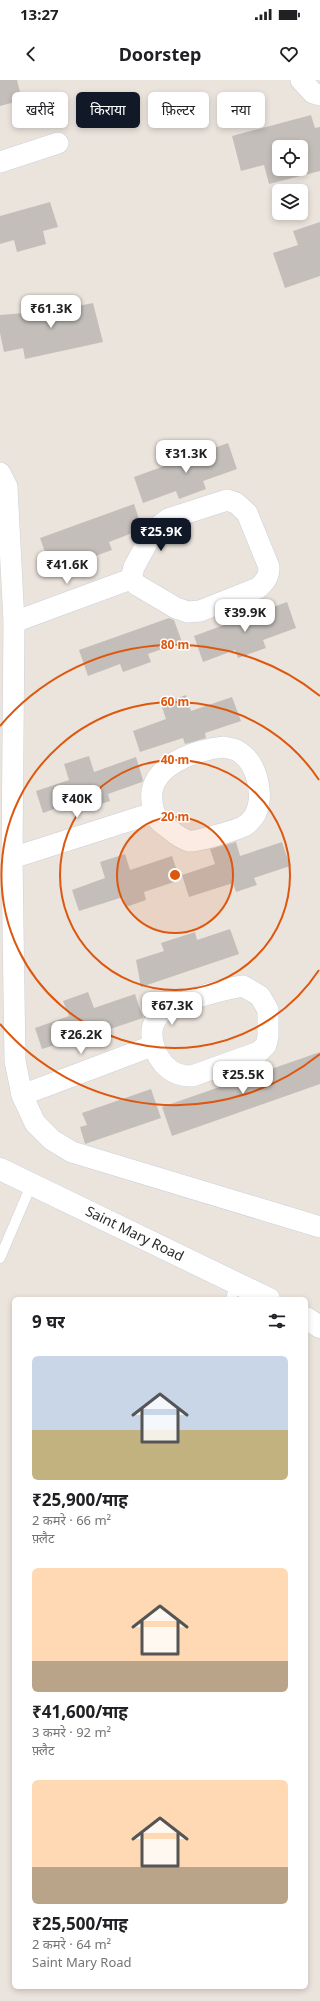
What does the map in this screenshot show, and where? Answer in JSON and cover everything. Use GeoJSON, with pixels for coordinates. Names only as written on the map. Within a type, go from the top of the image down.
{"type":"FeatureCollection","features":[{"type":"Feature","properties":{"kind":"street"},"geometry":{"type":"LineString","coordinates":[[300,80],[313,93],[320,95]]}},
{"type":"Feature","properties":{"kind":"street"},"geometry":{"type":"LineString","coordinates":[[0,162],[58,143]]}},
{"type":"Feature","properties":{"kind":"street"},"geometry":{"type":"LineString","coordinates":[[0,473],[8,487],[14,622],[12,858],[14,1061],[22,1095],[35,1122],[52,1140],[72,1152],[320,1227]]}},
{"type":"Feature","properties":{"kind":"street"},"geometry":{"type":"LineString","coordinates":[[222,500],[236,503],[247,513],[270,566],[269,576],[258,588],[200,611],[188,612],[176,608],[131,579],[134,566],[152,534],[168,518],[222,500]]}},
{"type":"Feature","properties":{"kind":"street"},"geometry":{"type":"LineString","coordinates":[[14,622],[131,579]]}},
{"type":"Feature","properties":{"kind":"street"},"geometry":{"type":"LineString","coordinates":[[224,747],[236,750],[249,761],[257,779],[260,791],[259,802],[254,815],[245,826],[198,841],[189,841],[180,837],[161,823],[153,812],[151,797],[152,787],[162,770],[170,765],[211,748],[224,747]]}},
{"type":"Feature","properties":{"kind":"street"},"geometry":{"type":"LineString","coordinates":[[12,858],[153,812]]}},
{"type":"Feature","properties":{"kind":"street"},"geometry":{"type":"LineString","coordinates":[[243,986],[260,996],[268,1010],[268,1036],[266,1045],[259,1052],[192,1076],[182,1076],[169,1069],[152,1046],[152,1030],[159,1015],[171,1007],[230,987],[243,986]]}},
{"type":"Feature","properties":{"kind":"street"},"geometry":{"type":"LineString","coordinates":[[22,1095],[152,1046]]}},
{"type":"Feature","properties":{"kind":"street","name":"Saint Mary Road"},"geometry":{"type":"LineString","coordinates":[[0,1169],[32,1183],[234,1290],[261,1297]]}},
{"type":"Feature","properties":{"kind":"street"},"geometry":{"type":"LineString","coordinates":[[308,1319],[320,1327]]}},
{"type":"Feature","properties":{"kind":"lane"},"geometry":{"type":"LineString","coordinates":[[0,1258],[32,1183]]}},
{"type":"Feature","properties":{"kind":"building"},"geometry":{"type":"Polygon","coordinates":[[[0,80],[17,80],[20,92],[12,92],[12,103],[0,106],[0,80]]]}},
{"type":"Feature","properties":{"kind":"building"},"geometry":{"type":"Polygon","coordinates":[[[311,115],[315,128],[320,127],[320,171],[308,174],[308,140],[272,140],[272,176],[300,176],[269,184],[264,165],[241,171],[232,136],[311,115]]]}},
{"type":"Feature","properties":{"kind":"building"},"geometry":{"type":"Polygon","coordinates":[[[50,202],[58,227],[43,231],[46,244],[17,252],[14,240],[0,244],[0,216],[50,202]]]}},
{"type":"Feature","properties":{"kind":"building"},"geometry":{"type":"Polygon","coordinates":[[[320,222],[320,276],[285,288],[273,253],[298,245],[293,231],[320,222]]]}},
{"type":"Feature","properties":{"kind":"building"},"geometry":{"type":"Polygon","coordinates":[[[68,298],[68,308],[93,303],[103,342],[25,359],[23,348],[4,352],[0,333],[0,315],[36,312],[35,306],[68,298]]]}},
{"type":"Feature","properties":{"kind":"building"},"geometry":{"type":"Polygon","coordinates":[[[228,443],[237,469],[203,481],[206,489],[179,499],[176,491],[143,503],[134,477],[228,443]]]}},
{"type":"Feature","properties":{"kind":"building"},"geometry":{"type":"Polygon","coordinates":[[[134,504],[142,528],[109,542],[112,550],[84,560],[81,552],[49,563],[40,538],[134,504]]]}},
{"type":"Feature","properties":{"kind":"building"},"geometry":{"type":"Polygon","coordinates":[[[287,602],[296,628],[263,640],[266,648],[238,658],[235,650],[203,662],[194,636],[287,602]]]}},
{"type":"Feature","properties":{"kind":"building"},"geometry":{"type":"Polygon","coordinates":[[[169,618],[174,620],[182,642],[148,654],[151,662],[123,672],[120,664],[88,676],[79,650],[169,618]]]}},
{"type":"Feature","properties":{"kind":"building"},"geometry":{"type":"Polygon","coordinates":[[[186,695],[191,711],[232,697],[241,721],[205,733],[206,738],[185,744],[183,738],[140,752],[133,731],[166,719],[161,704],[186,695]]]}},
{"type":"Feature","properties":{"kind":"building"},"geometry":{"type":"Polygon","coordinates":[[[89,756],[94,772],[136,757],[143,780],[142,782],[108,794],[110,801],[90,808],[86,798],[43,813],[36,791],[69,780],[64,764],[89,756]]]}},
{"type":"Feature","properties":{"kind":"building"},"geometry":{"type":"Polygon","coordinates":[[[236,842],[240,856],[282,842],[290,866],[254,878],[257,885],[236,892],[233,883],[189,897],[182,875],[215,864],[210,849],[236,842]]]}},
{"type":"Feature","properties":{"kind":"building"},"geometry":{"type":"Polygon","coordinates":[[[125,854],[130,870],[172,856],[180,880],[144,892],[146,900],[126,907],[123,897],[79,911],[72,890],[105,878],[100,862],[125,854]]]}},
{"type":"Feature","properties":{"kind":"building"},"geometry":{"type":"Polygon","coordinates":[[[230,929],[239,954],[141,987],[136,960],[164,951],[161,943],[195,932],[197,940],[230,929]]]}},
{"type":"Feature","properties":{"kind":"building"},"geometry":{"type":"Polygon","coordinates":[[[88,992],[94,1008],[135,994],[143,1018],[107,1030],[110,1038],[89,1044],[86,1035],[42,1049],[35,1028],[69,1016],[63,1001],[88,992]]]}},
{"type":"Feature","properties":{"kind":"building"},"geometry":{"type":"Polygon","coordinates":[[[320,1052],[320,1084],[172,1136],[162,1107],[320,1052]]]}},
{"type":"Feature","properties":{"kind":"building"},"geometry":{"type":"Polygon","coordinates":[[[151,1089],[161,1118],[85,1144],[80,1127],[87,1125],[82,1113],[151,1089]]]}}]}
